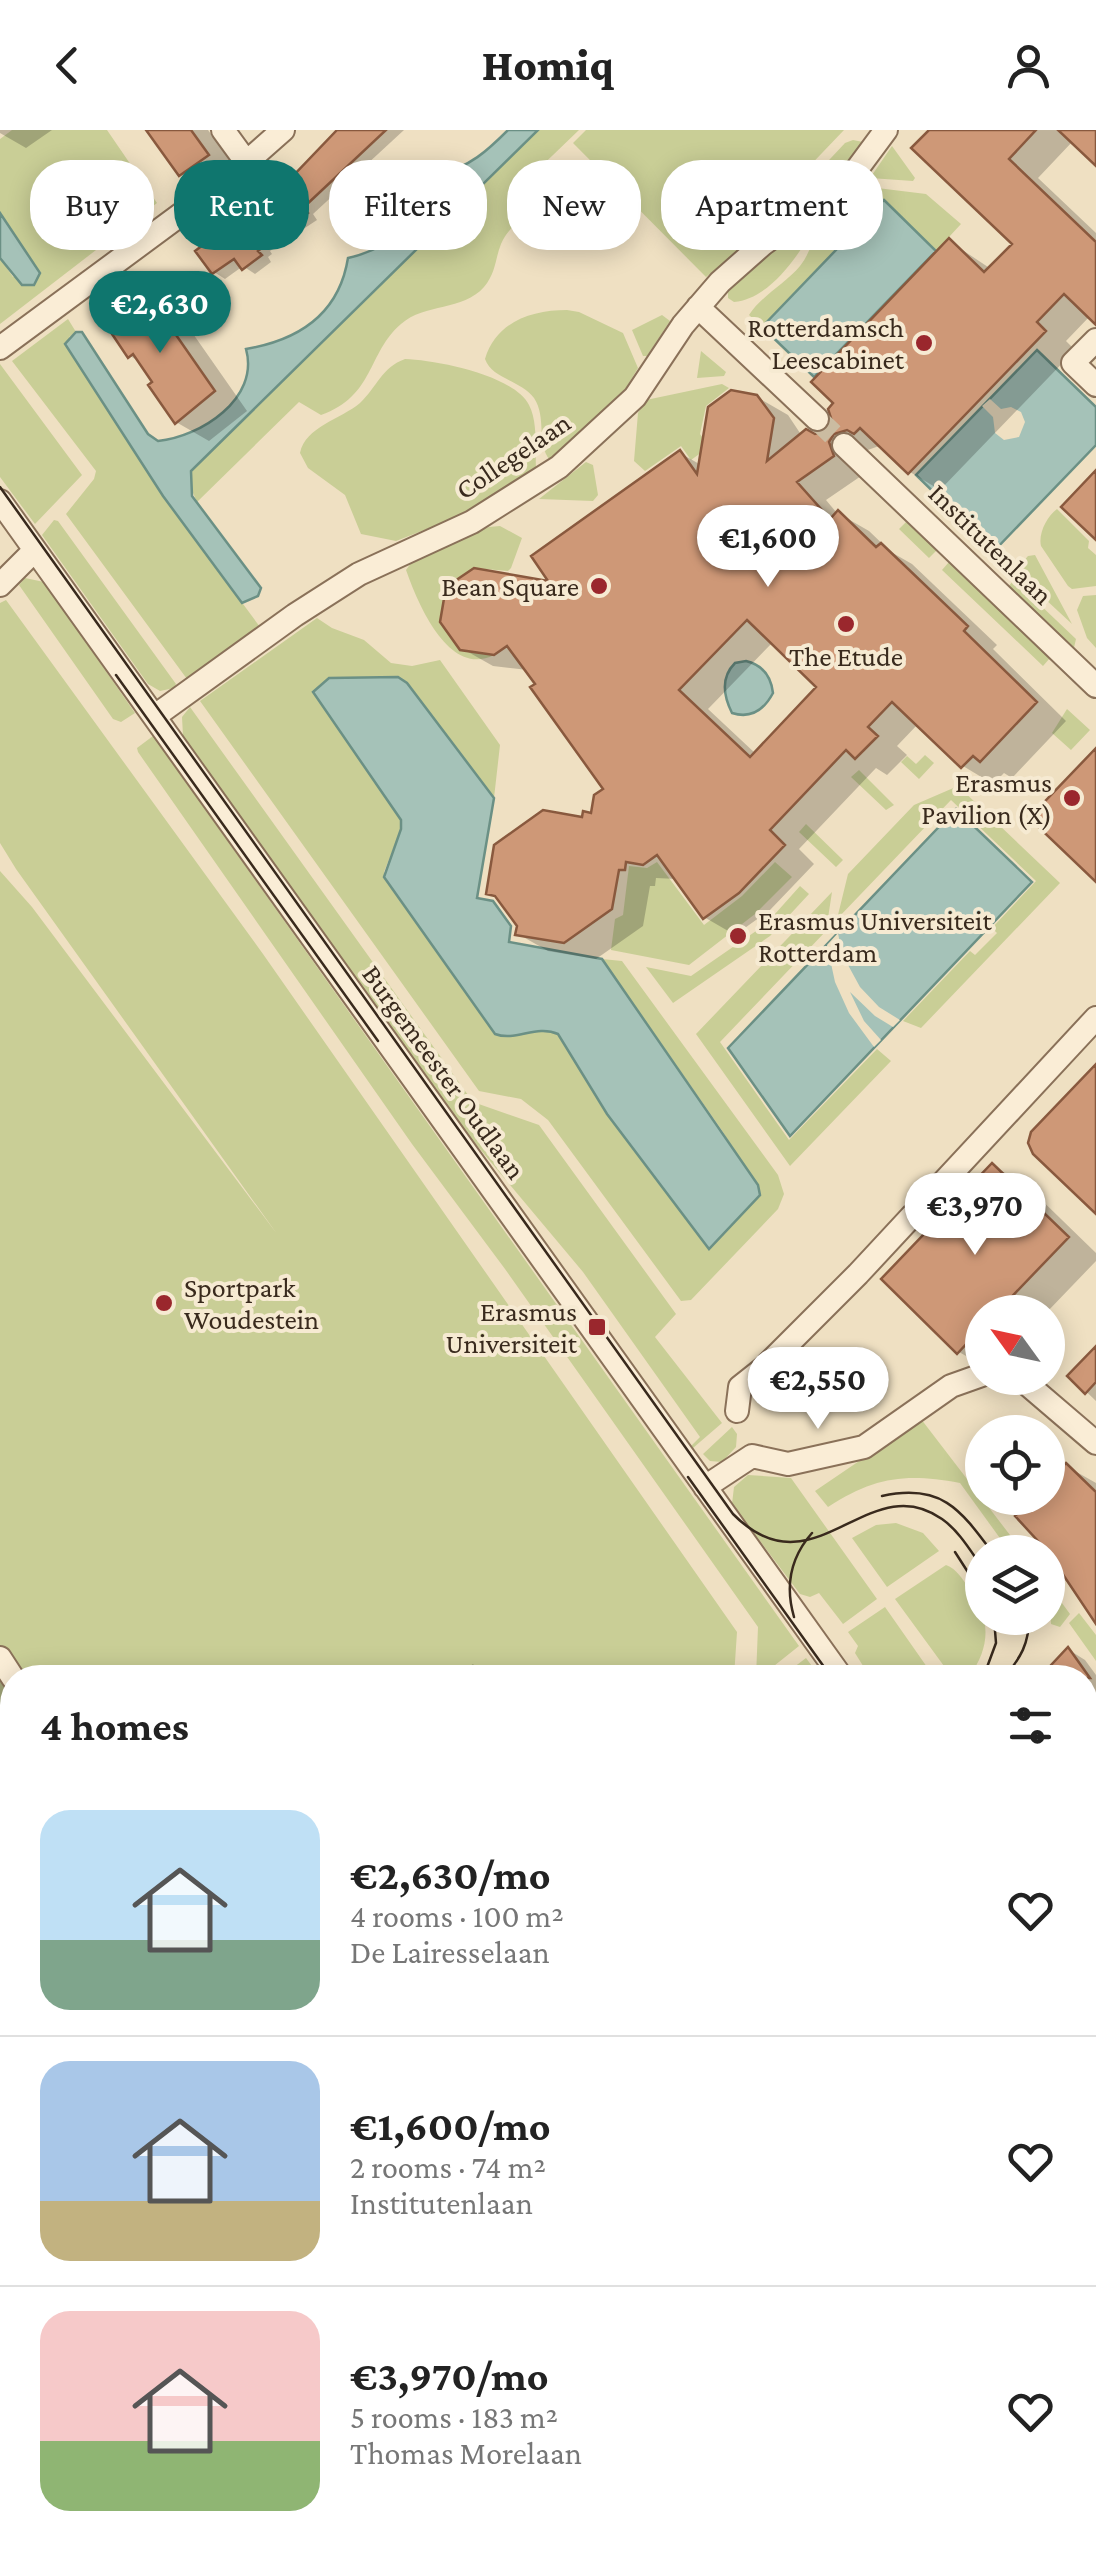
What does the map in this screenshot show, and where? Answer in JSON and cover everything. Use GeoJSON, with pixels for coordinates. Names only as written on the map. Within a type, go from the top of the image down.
{"type":"FeatureCollection","features":[{"type":"Feature","properties":{"kind":"street"},"geometry":{"type":"LineString","coordinates":[[223,130],[245,160]]}},
{"type":"Feature","properties":{"kind":"street"},"geometry":{"type":"LineString","coordinates":[[250,160],[282,130]]}},
{"type":"Feature","properties":{"kind":"street","name":"Collegelaan"},"geometry":{"type":"LineString","coordinates":[[154,716],[359,574],[382,560],[472,522],[559,467],[634,396],[698,307],[763,244],[846,184],[886,130]]}},
{"type":"Feature","properties":{"kind":"street"},"geometry":{"type":"LineString","coordinates":[[0,348],[174,219]]}},
{"type":"Feature","properties":{"kind":"street"},"geometry":{"type":"LineString","coordinates":[[698,307],[818,419]]}},
{"type":"Feature","properties":{"kind":"street"},"geometry":{"type":"LineString","coordinates":[[1096,340],[1074,363],[1096,385]]}},
{"type":"Feature","properties":{"kind":"street","name":"Institutenlaan"},"geometry":{"type":"LineString","coordinates":[[844,445],[1096,686]]}},
{"type":"Feature","properties":{"kind":"street","name":"Burgemeester Oudlaan"},"geometry":{"type":"LineString","coordinates":[[0,501],[833,1665]]}},
{"type":"Feature","properties":{"kind":"street"},"geometry":{"type":"LineString","coordinates":[[0,586],[35,550]]}},
{"type":"Feature","properties":{"kind":"street"},"geometry":{"type":"LineString","coordinates":[[737,1412],[740,1387],[858,1274],[1096,1018]]}},
{"type":"Feature","properties":{"kind":"street"},"geometry":{"type":"LineString","coordinates":[[705,1487],[752,1456],[788,1464],[864,1447],[951,1386],[965,1381]]}},
{"type":"Feature","properties":{"kind":"street"},"geometry":{"type":"LineString","coordinates":[[1040,1395],[1096,1443]]}},
{"type":"Feature","properties":{"kind":"green space"},"geometry":{"type":"Polygon","coordinates":[[[12,130],[107,130],[128,160],[30,160],[30,250],[96,250],[0,324],[0,258],[13,277],[40,273],[0,213],[0,139],[12,130]]]}},
{"type":"Feature","properties":{"kind":"green space"},"geometry":{"type":"Polygon","coordinates":[[[538,130],[579,130],[548,160],[507,160],[538,130]]]}},
{"type":"Feature","properties":{"kind":"green space"},"geometry":{"type":"Polygon","coordinates":[[[586,130],[844,130],[815,160],[661,160],[661,232],[641,212],[641,160],[590,160],[573,143],[586,130]]]}},
{"type":"Feature","properties":{"kind":"green space"},"geometry":{"type":"Polygon","coordinates":[[[863,142],[850,160],[829,160],[845,143],[863,142]]]}},
{"type":"Feature","properties":{"kind":"green space"},"geometry":{"type":"Polygon","coordinates":[[[892,146],[915,178],[883,179],[882,160],[892,146]]]}},
{"type":"Feature","properties":{"kind":"green space"},"geometry":{"type":"Polygon","coordinates":[[[507,160],[507,234],[484,287],[466,300],[421,313],[401,324],[390,335],[352,397],[321,415],[299,402],[197,502],[190,486],[191,471],[416,250],[487,250],[487,180],[507,160]]]}},
{"type":"Feature","properties":{"kind":"green space"},"geometry":{"type":"Polygon","coordinates":[[[883,189],[926,194],[961,224],[936,251],[884,200],[883,189]]]}},
{"type":"Feature","properties":{"kind":"green space"},"geometry":{"type":"Polygon","coordinates":[[[679,250],[739,250],[706,277],[679,250]]]}},
{"type":"Feature","properties":{"kind":"green space"},"geometry":{"type":"Polygon","coordinates":[[[775,250],[800,250],[769,286],[734,302],[728,298],[728,292],[775,250]]]}},
{"type":"Feature","properties":{"kind":"green space"},"geometry":{"type":"Polygon","coordinates":[[[809,250],[836,250],[762,327],[749,315],[800,266],[809,250]]]}},
{"type":"Feature","properties":{"kind":"green space"},"geometry":{"type":"Polygon","coordinates":[[[567,310],[623,333],[638,368],[626,388],[550,460],[543,446],[540,413],[534,398],[494,371],[485,359],[506,327],[541,312],[567,310]]]}},
{"type":"Feature","properties":{"kind":"green space"},"geometry":{"type":"Polygon","coordinates":[[[662,315],[670,321],[647,356],[643,356],[632,330],[662,315]]]}},
{"type":"Feature","properties":{"kind":"green space"},"geometry":{"type":"Polygon","coordinates":[[[68,319],[76,332],[69,337],[163,496],[260,627],[187,679],[66,514],[96,471],[12,361],[68,319]]]}},
{"type":"Feature","properties":{"kind":"green space"},"geometry":{"type":"Polygon","coordinates":[[[701,351],[726,372],[724,376],[697,378],[701,351]]]}},
{"type":"Feature","properties":{"kind":"green space"},"geometry":{"type":"Polygon","coordinates":[[[405,359],[473,371],[521,394],[534,419],[536,468],[463,515],[396,541],[361,534],[345,495],[308,468],[300,453],[309,436],[360,403],[385,372],[405,359]]]}},
{"type":"Feature","properties":{"kind":"green space"},"geometry":{"type":"Polygon","coordinates":[[[0,364],[82,475],[35,524],[0,477],[0,364]]]}},
{"type":"Feature","properties":{"kind":"green space"},"geometry":{"type":"Polygon","coordinates":[[[722,384],[729,388],[706,406],[700,434],[709,447],[691,460],[681,446],[645,471],[634,461],[638,413],[646,400],[722,384]]]}},
{"type":"Feature","properties":{"kind":"green space"},"geometry":{"type":"Polygon","coordinates":[[[586,462],[593,465],[598,495],[593,501],[539,499],[586,462]]]}},
{"type":"Feature","properties":{"kind":"green space"},"geometry":{"type":"Polygon","coordinates":[[[1057,509],[1089,541],[1088,548],[1096,555],[1096,586],[1072,589],[1041,546],[1044,526],[1057,509]]]}},
{"type":"Feature","properties":{"kind":"green space"},"geometry":{"type":"Polygon","coordinates":[[[54,520],[176,684],[174,688],[160,691],[148,684],[42,535],[54,520]]]}},
{"type":"Feature","properties":{"kind":"green space"},"geometry":{"type":"Polygon","coordinates":[[[906,522],[937,550],[929,558],[899,529],[906,522]]]}},
{"type":"Feature","properties":{"kind":"green space"},"geometry":{"type":"Polygon","coordinates":[[[500,526],[522,538],[511,568],[474,568],[446,588],[440,622],[459,648],[494,655],[478,659],[463,656],[450,647],[427,618],[406,570],[414,559],[489,527],[500,526]]]}},
{"type":"Feature","properties":{"kind":"green space"},"geometry":{"type":"Polygon","coordinates":[[[1035,555],[1072,624],[1015,571],[1028,556],[1035,555]]]}},
{"type":"Feature","properties":{"kind":"green space"},"geometry":{"type":"Polygon","coordinates":[[[949,562],[1050,658],[1043,666],[942,570],[949,562]]]}},
{"type":"Feature","properties":{"kind":"green space"},"geometry":{"type":"Polygon","coordinates":[[[25,578],[44,582],[135,713],[121,722],[113,719],[19,585],[25,578]]]}},
{"type":"Feature","properties":{"kind":"green space"},"geometry":{"type":"Polygon","coordinates":[[[1014,580],[1076,639],[1073,652],[1007,588],[1014,580]]]}},
{"type":"Feature","properties":{"kind":"green space"},"geometry":{"type":"Polygon","coordinates":[[[1096,595],[1096,648],[1087,638],[1077,610],[1083,596],[1096,595]]]}},
{"type":"Feature","properties":{"kind":"green space"},"geometry":{"type":"Polygon","coordinates":[[[6,600],[263,954],[737,1632],[735,1665],[0,1665],[0,871],[32,907],[277,1234],[0,843],[0,603],[6,600]]]}},
{"type":"Feature","properties":{"kind":"green space"},"geometry":{"type":"Polygon","coordinates":[[[317,618],[364,640],[391,663],[412,666],[440,660],[500,745],[494,798],[407,683],[367,771],[401,820],[384,872],[495,1034],[558,1034],[607,1114],[709,1249],[760,1190],[602,959],[622,961],[778,1175],[784,1194],[778,1209],[691,1300],[681,1301],[548,1120],[521,1099],[479,1091],[200,701],[317,618]]]}},
{"type":"Feature","properties":{"kind":"green space"},"geometry":{"type":"Polygon","coordinates":[[[190,707],[473,1102],[539,1125],[676,1314],[655,1337],[722,1423],[693,1448],[700,1437],[583,1272],[469,1136],[183,736],[182,717],[190,707]]]}},
{"type":"Feature","properties":{"kind":"green space"},"geometry":{"type":"Polygon","coordinates":[[[1067,709],[1090,730],[1071,750],[1052,733],[1067,709]]]}},
{"type":"Feature","properties":{"kind":"green space"},"geometry":{"type":"Polygon","coordinates":[[[153,736],[799,1646],[775,1665],[756,1665],[758,1627],[412,1144],[137,748],[153,736]]]}},
{"type":"Feature","properties":{"kind":"green space"},"geometry":{"type":"Polygon","coordinates":[[[925,755],[934,763],[919,779],[901,762],[907,756],[916,764],[925,755]]]}},
{"type":"Feature","properties":{"kind":"green space"},"geometry":{"type":"Polygon","coordinates":[[[859,770],[894,805],[886,810],[851,777],[859,770]]]}},
{"type":"Feature","properties":{"kind":"green space"},"geometry":{"type":"Polygon","coordinates":[[[958,786],[1060,883],[921,1028],[903,1021],[970,951],[975,955],[997,933],[992,928],[1036,881],[951,800],[837,919],[848,874],[914,805],[958,786]]]}},
{"type":"Feature","properties":{"kind":"green space"},"geometry":{"type":"Polygon","coordinates":[[[806,824],[843,860],[836,867],[799,832],[806,824]]]}},
{"type":"Feature","properties":{"kind":"green space"},"geometry":{"type":"Polygon","coordinates":[[[657,862],[704,925],[742,896],[775,862],[792,877],[755,914],[689,965],[611,950],[615,919],[623,915],[629,866],[647,868],[657,862]]]}},
{"type":"Feature","properties":{"kind":"green space"},"geometry":{"type":"Polygon","coordinates":[[[800,886],[809,894],[770,936],[673,1003],[646,967],[691,976],[766,924],[800,886]]]}},
{"type":"Feature","properties":{"kind":"green space"},"geometry":{"type":"Polygon","coordinates":[[[832,892],[826,931],[720,1042],[789,1140],[877,1049],[891,1061],[790,1166],[696,1034],[832,892]]]}},
{"type":"Feature","properties":{"kind":"green space"},"geometry":{"type":"Polygon","coordinates":[[[921,1419],[965,1476],[965,1490],[960,1483],[906,1478],[861,1489],[828,1507],[815,1491],[921,1419]]]}},
{"type":"Feature","properties":{"kind":"green space"},"geometry":{"type":"Polygon","coordinates":[[[732,1427],[737,1434],[736,1447],[722,1462],[710,1461],[703,1454],[732,1427]]]}},
{"type":"Feature","properties":{"kind":"green space"},"geometry":{"type":"Polygon","coordinates":[[[748,1475],[791,1478],[877,1599],[843,1624],[819,1593],[810,1597],[800,1594],[732,1504],[734,1487],[748,1475]]]}},
{"type":"Feature","properties":{"kind":"green space"},"geometry":{"type":"Polygon","coordinates":[[[983,1515],[995,1515],[1010,1535],[998,1535],[983,1515]]]}},
{"type":"Feature","properties":{"kind":"green space"},"geometry":{"type":"Polygon","coordinates":[[[896,1523],[923,1533],[939,1551],[887,1587],[852,1538],[876,1525],[896,1523]]]}},
{"type":"Feature","properties":{"kind":"green space"},"geometry":{"type":"Polygon","coordinates":[[[946,1565],[965,1583],[965,1635],[985,1635],[976,1665],[943,1665],[895,1599],[946,1565]]]}},
{"type":"Feature","properties":{"kind":"green space"},"geometry":{"type":"Polygon","coordinates":[[[885,1607],[926,1665],[862,1665],[855,1653],[858,1646],[848,1632],[885,1607]]]}},
{"type":"Feature","properties":{"kind":"green space"},"geometry":{"type":"Polygon","coordinates":[[[1079,1613],[1096,1635],[1096,1661],[1069,1623],[1079,1613]]]}},
{"type":"Feature","properties":{"kind":"water"},"geometry":{"type":"Polygon","coordinates":[[[508,130],[538,130],[487,180],[487,160],[472,160],[508,130]]]}},
{"type":"Feature","properties":{"kind":"water"},"geometry":{"type":"Polygon","coordinates":[[[883,201],[936,251],[814,377],[762,327],[836,250],[883,250],[883,201]]]}},
{"type":"Feature","properties":{"kind":"water"},"geometry":{"type":"Polygon","coordinates":[[[0,213],[40,273],[34,285],[22,285],[0,258],[0,213]]]}},
{"type":"Feature","properties":{"kind":"water"},"geometry":{"type":"Polygon","coordinates":[[[416,250],[191,471],[192,496],[261,588],[258,596],[242,603],[163,496],[65,344],[76,332],[82,332],[148,434],[158,441],[174,438],[223,412],[244,384],[248,367],[246,349],[283,339],[313,321],[336,295],[348,258],[364,253],[416,250]]]}},
{"type":"Feature","properties":{"kind":"water"},"geometry":{"type":"Polygon","coordinates":[[[1037,350],[1096,407],[1096,445],[994,551],[916,475],[1037,350]]]}},
{"type":"Feature","properties":{"kind":"water"},"geometry":{"type":"Polygon","coordinates":[[[746,661],[765,672],[773,693],[756,712],[739,715],[732,713],[729,706],[726,680],[735,663],[746,661]]]}},
{"type":"Feature","properties":{"kind":"water"},"geometry":{"type":"Polygon","coordinates":[[[398,677],[407,683],[494,798],[477,898],[493,901],[511,926],[509,942],[602,959],[758,1185],[760,1195],[709,1249],[607,1114],[558,1034],[495,1034],[384,877],[401,820],[313,692],[329,678],[398,677]]]}},
{"type":"Feature","properties":{"kind":"water"},"geometry":{"type":"Polygon","coordinates":[[[956,809],[1032,882],[790,1136],[728,1048],[956,809]]]}},
{"type":"Feature","properties":{"kind":"pier"},"geometry":{"type":"Polygon","coordinates":[[[990,399],[1001,409],[1011,407],[1021,412],[1025,422],[1019,437],[1004,440],[995,433],[993,417],[982,406],[990,399]]]}},
{"type":"Feature","properties":{"kind":"pier"},"geometry":{"type":"Polygon","coordinates":[[[838,933],[842,954],[860,987],[879,1007],[900,1020],[893,1027],[850,992],[864,1021],[881,1040],[874,1047],[849,1013],[835,982],[827,945],[838,933]]]}},
{"type":"Feature","properties":{"kind":"building"},"geometry":{"type":"Polygon","coordinates":[[[146,130],[191,130],[209,155],[202,160],[174,160],[174,169],[146,130]]]}},
{"type":"Feature","properties":{"kind":"building"},"geometry":{"type":"Polygon","coordinates":[[[337,130],[386,130],[354,160],[329,160],[329,184],[309,202],[308,160],[337,130]]]}},
{"type":"Feature","properties":{"kind":"building"},"geometry":{"type":"Polygon","coordinates":[[[929,130],[1036,130],[1009,159],[1096,242],[1096,325],[1064,294],[1037,322],[1046,331],[908,474],[860,428],[854,434],[847,430],[834,434],[829,442],[834,456],[797,482],[830,519],[838,510],[876,547],[881,543],[968,626],[964,631],[1037,702],[980,762],[973,756],[961,768],[892,702],[868,727],[878,736],[855,759],[846,750],[770,830],[785,845],[739,893],[703,919],[657,855],[643,865],[626,862],[625,870],[619,870],[612,909],[564,943],[515,935],[517,926],[495,896],[486,894],[494,845],[543,810],[582,817],[583,811],[591,813],[594,795],[603,789],[530,687],[535,684],[507,646],[494,655],[460,650],[440,622],[446,587],[474,568],[548,581],[531,556],[680,450],[697,474],[708,407],[731,390],[757,395],[774,418],[767,461],[806,429],[815,434],[827,430],[832,421],[828,409],[833,403],[811,382],[949,238],[984,272],[1012,244],[911,148],[929,130]],[[747,620],[679,690],[750,757],[816,687],[747,620]]]}},
{"type":"Feature","properties":{"kind":"building"},"geometry":{"type":"Polygon","coordinates":[[[1058,130],[1096,130],[1096,166],[1058,130]]]}},
{"type":"Feature","properties":{"kind":"building"},"geometry":{"type":"Polygon","coordinates":[[[259,250],[262,255],[242,270],[234,259],[212,274],[195,251],[259,250]]]}},
{"type":"Feature","properties":{"kind":"building"},"geometry":{"type":"Polygon","coordinates":[[[142,286],[215,391],[175,424],[148,385],[152,382],[133,354],[128,358],[108,328],[125,316],[117,304],[142,286]]]}},
{"type":"Feature","properties":{"kind":"building"},"geometry":{"type":"Polygon","coordinates":[[[1096,470],[1096,540],[1061,507],[1096,470]]]}},
{"type":"Feature","properties":{"kind":"building","name":"Erasmus Pavilion (X)"},"geometry":{"type":"Polygon","coordinates":[[[1096,748],[1096,882],[1029,818],[1096,748]]]}},
{"type":"Feature","properties":{"kind":"building"},"geometry":{"type":"Polygon","coordinates":[[[1096,1064],[1096,1214],[1033,1154],[1028,1143],[1031,1132],[1096,1064]]]}},
{"type":"Feature","properties":{"kind":"building"},"geometry":{"type":"Polygon","coordinates":[[[992,1163],[1069,1237],[1013,1295],[965,1295],[965,1345],[957,1354],[881,1279],[992,1163]]]}},
{"type":"Feature","properties":{"kind":"building"},"geometry":{"type":"Polygon","coordinates":[[[1096,1346],[1096,1382],[1085,1394],[1067,1376],[1096,1346]]]}},
{"type":"Feature","properties":{"kind":"building"},"geometry":{"type":"Polygon","coordinates":[[[1065,1464],[1096,1492],[1096,1624],[1065,1578],[1065,1535],[1032,1535],[1015,1516],[1065,1515],[1065,1464]]]}},
{"type":"Feature","properties":{"kind":"building"},"geometry":{"type":"Polygon","coordinates":[[[1068,1647],[1081,1665],[1051,1665],[1068,1647]]]}},
{"type":"Feature","properties":{"kind":"tunnel"},"geometry":{"type":"LineString","coordinates":[[817,419],[844,445]]}},
{"type":"Feature","properties":{"kind":"tram line"},"geometry":{"type":"LineString","coordinates":[[0,487],[733,1514],[762,1536],[789,1542],[815,1538],[890,1507],[915,1507],[942,1519],[965,1542]]}},
{"type":"Feature","properties":{"kind":"tram line"},"geometry":{"type":"LineString","coordinates":[[116,675],[378,1041]]}},
{"type":"Feature","properties":{"kind":"tram line"},"geometry":{"type":"LineString","coordinates":[[688,1477],[823,1665]]}},
{"type":"Feature","properties":{"kind":"tram line"},"geometry":{"type":"LineString","coordinates":[[882,1496],[920,1493],[934,1497],[959,1512],[979,1535]]}},
{"type":"Feature","properties":{"kind":"tram line"},"geometry":{"type":"LineString","coordinates":[[794,1617],[791,1573],[812,1533]]}},
{"type":"Feature","properties":{"kind":"tram line"},"geometry":{"type":"LineString","coordinates":[[955,1552],[965,1568]]}},
{"type":"Feature","properties":{"kind":"tram line"},"geometry":{"type":"LineString","coordinates":[[988,1665],[995,1635]]}},
{"type":"Feature","properties":{"kind":"tram line"},"geometry":{"type":"LineString","coordinates":[[1014,1665],[1027,1635]]}},
{"type":"Feature","properties":{"kind":"place","name":"Rotterdamsch Leescabinet"},"geometry":{"type":"Point","coordinates":[924,343]}},
{"type":"Feature","properties":{"kind":"place","name":"Bean Square"},"geometry":{"type":"Point","coordinates":[599,586]}},
{"type":"Feature","properties":{"kind":"place","name":"The Etude"},"geometry":{"type":"Point","coordinates":[846,624]}},
{"type":"Feature","properties":{"kind":"place","name":"Erasmus Pavilion (X)"},"geometry":{"type":"Point","coordinates":[1072,798]}},
{"type":"Feature","properties":{"kind":"place","name":"Erasmus Universiteit Rotterdam"},"geometry":{"type":"Point","coordinates":[738,936]}},
{"type":"Feature","properties":{"kind":"place","name":"Sportpark Woudestein"},"geometry":{"type":"Point","coordinates":[164,1303]}},
{"type":"Feature","properties":{"kind":"place","name":"Erasmus Universiteit"},"geometry":{"type":"Point","coordinates":[597,1327]}}]}
